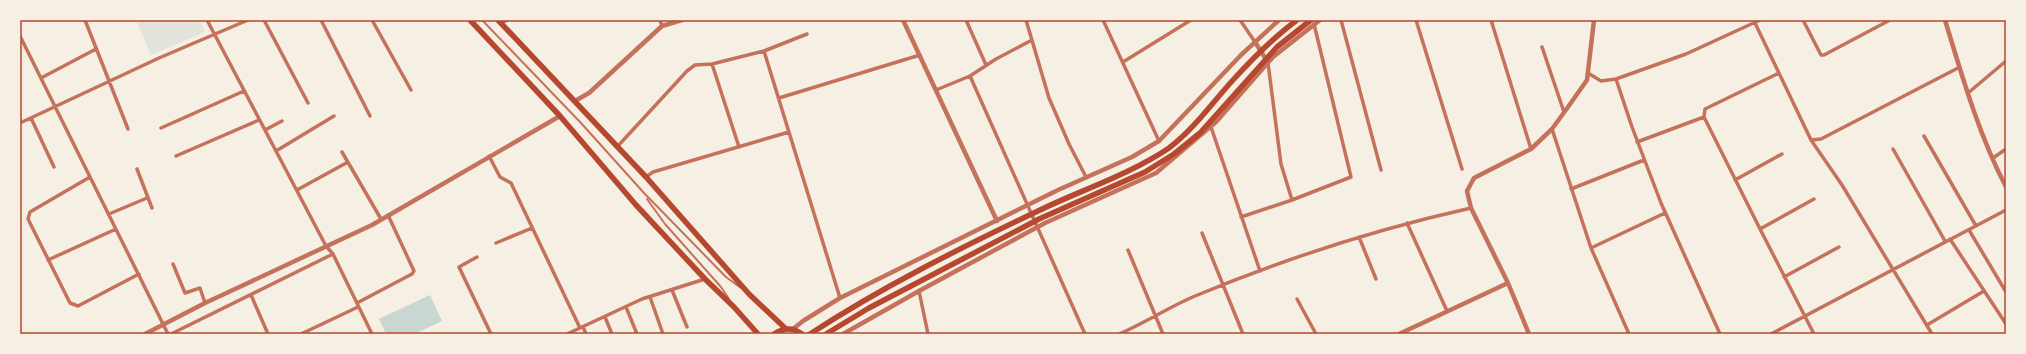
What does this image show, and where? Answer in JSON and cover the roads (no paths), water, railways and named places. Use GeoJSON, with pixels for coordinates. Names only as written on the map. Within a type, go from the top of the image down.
{"type":"FeatureCollection","features":[{"type":"Feature","properties":{"kind":"main road"},"geometry":{"type":"LineString","coordinates":[[470,20],[560,116],[636,205],[758,334]]}},
{"type":"Feature","properties":{"kind":"main road"},"geometry":{"type":"LineString","coordinates":[[810,334],[862,302],[919,271],[1009,225],[1141,165],[1169,147],[1193,126],[1271,40],[1297,20]]}},
{"type":"Feature","properties":{"kind":"main road"},"geometry":{"type":"LineString","coordinates":[[499,22],[646,177],[749,294],[790,329],[802,334]]}},
{"type":"Feature","properties":{"kind":"main road"},"geometry":{"type":"LineString","coordinates":[[826,334],[875,305],[1039,219],[1145,172],[1174,154],[1200,133],[1277,46],[1313,22]]}},
{"type":"Feature","properties":{"kind":"main road"},"geometry":{"type":"LineString","coordinates":[[774,334],[790,329]]}},
{"type":"Feature","properties":{"kind":"street"},"geometry":{"type":"LineString","coordinates":[[85,20],[128,129]]}},
{"type":"Feature","properties":{"kind":"street"},"geometry":{"type":"LineString","coordinates":[[207,20],[326,246],[333,254],[372,334]]}},
{"type":"Feature","properties":{"kind":"street"},"geometry":{"type":"LineString","coordinates":[[20,123],[109,81],[248,20]]}},
{"type":"Feature","properties":{"kind":"street"},"geometry":{"type":"LineString","coordinates":[[264,20],[308,103]]}},
{"type":"Feature","properties":{"kind":"street"},"geometry":{"type":"LineString","coordinates":[[320,20],[370,116]]}},
{"type":"Feature","properties":{"kind":"street"},"geometry":{"type":"LineString","coordinates":[[372,20],[411,90]]}},
{"type":"Feature","properties":{"kind":"street"},"geometry":{"type":"LineString","coordinates":[[499,22],[508,20]]}},
{"type":"Feature","properties":{"kind":"street"},"geometry":{"type":"LineString","coordinates":[[660,20],[662,26]]}},
{"type":"Feature","properties":{"kind":"street"},"geometry":{"type":"LineString","coordinates":[[575,101],[589,93],[662,26],[682,20]]}},
{"type":"Feature","properties":{"kind":"street"},"geometry":{"type":"LineString","coordinates":[[903,20],[997,221]]}},
{"type":"Feature","properties":{"kind":"street"},"geometry":{"type":"LineString","coordinates":[[966,20],[986,65]]}},
{"type":"Feature","properties":{"kind":"street"},"geometry":{"type":"LineString","coordinates":[[1026,20],[1049,98],[1072,151],[1086,178]]}},
{"type":"Feature","properties":{"kind":"street"},"geometry":{"type":"LineString","coordinates":[[1104,20],[1159,141]]}},
{"type":"Feature","properties":{"kind":"street"},"geometry":{"type":"LineString","coordinates":[[1123,62],[1191,20]]}},
{"type":"Feature","properties":{"kind":"street"},"geometry":{"type":"LineString","coordinates":[[1240,20],[1268,64],[1281,164],[1292,200]]}},
{"type":"Feature","properties":{"kind":"street"},"geometry":{"type":"LineString","coordinates":[[790,329],[840,298],[1028,205],[1132,157],[1159,141],[1255,42],[1279,20]]}},
{"type":"Feature","properties":{"kind":"street"},"geometry":{"type":"LineString","coordinates":[[843,334],[1038,227],[1156,173],[1211,127],[1268,64],[1313,22],[1320,20]]}},
{"type":"Feature","properties":{"kind":"street"},"geometry":{"type":"LineString","coordinates":[[1341,20],[1381,170]]}},
{"type":"Feature","properties":{"kind":"street"},"geometry":{"type":"LineString","coordinates":[[1416,20],[1462,169]]}},
{"type":"Feature","properties":{"kind":"street"},"geometry":{"type":"LineString","coordinates":[[1491,20],[1531,149]]}},
{"type":"Feature","properties":{"kind":"street"},"geometry":{"type":"LineString","coordinates":[[1529,334],[1508,283],[1471,208],[1467,191],[1474,178],[1531,149],[1552,129],[1587,80],[1594,20]]}},
{"type":"Feature","properties":{"kind":"street"},"geometry":{"type":"LineString","coordinates":[[1588,73],[1602,81],[1616,79],[1686,54],[1760,20]]}},
{"type":"Feature","properties":{"kind":"street"},"geometry":{"type":"LineString","coordinates":[[1803,20],[1821,55],[1824,55],[1890,20]]}},
{"type":"Feature","properties":{"kind":"street"},"geometry":{"type":"LineString","coordinates":[[1945,20],[1958,68],[1993,158],[2006,187]]}},
{"type":"Feature","properties":{"kind":"street"},"geometry":{"type":"LineString","coordinates":[[1241,217],[1292,200],[1351,177],[1313,22]]}},
{"type":"Feature","properties":{"kind":"street"},"geometry":{"type":"LineString","coordinates":[[1755,23],[1811,140],[1842,185],[1932,334]]}},
{"type":"Feature","properties":{"kind":"street"},"geometry":{"type":"LineString","coordinates":[[617,147],[687,70],[695,65],[712,64],[764,51],[807,34]]}},
{"type":"Feature","properties":{"kind":"street"},"geometry":{"type":"LineString","coordinates":[[20,36],[168,334]]}},
{"type":"Feature","properties":{"kind":"street"},"geometry":{"type":"LineString","coordinates":[[936,90],[970,76],[986,65],[1032,40]]}},
{"type":"Feature","properties":{"kind":"street"},"geometry":{"type":"LineString","coordinates":[[1542,47],[1564,112]]}},
{"type":"Feature","properties":{"kind":"street"},"geometry":{"type":"LineString","coordinates":[[41,78],[96,49]]}},
{"type":"Feature","properties":{"kind":"street"},"geometry":{"type":"LineString","coordinates":[[764,51],[840,298]]}},
{"type":"Feature","properties":{"kind":"street"},"geometry":{"type":"LineString","coordinates":[[778,98],[920,55]]}},
{"type":"Feature","properties":{"kind":"street"},"geometry":{"type":"LineString","coordinates":[[1968,93],[2006,61]]}},
{"type":"Feature","properties":{"kind":"street"},"geometry":{"type":"LineString","coordinates":[[712,64],[739,146]]}},
{"type":"Feature","properties":{"kind":"street"},"geometry":{"type":"LineString","coordinates":[[1811,140],[1821,139],[1958,68]]}},
{"type":"Feature","properties":{"kind":"street"},"geometry":{"type":"LineString","coordinates":[[1779,73],[1705,109],[1704,117],[1814,334]]}},
{"type":"Feature","properties":{"kind":"street"},"geometry":{"type":"LineString","coordinates":[[970,76],[1085,334]]}},
{"type":"Feature","properties":{"kind":"street"},"geometry":{"type":"LineString","coordinates":[[1616,79],[1637,142],[1665,213],[1720,334]]}},
{"type":"Feature","properties":{"kind":"street"},"geometry":{"type":"LineString","coordinates":[[161,128],[244,91]]}},
{"type":"Feature","properties":{"kind":"street"},"geometry":{"type":"LineString","coordinates":[[276,151],[334,116]]}},
{"type":"Feature","properties":{"kind":"street"},"geometry":{"type":"LineString","coordinates":[[145,334],[205,303],[381,219],[560,116]]}},
{"type":"Feature","properties":{"kind":"street"},"geometry":{"type":"LineString","coordinates":[[1637,142],[1704,117]]}},
{"type":"Feature","properties":{"kind":"street"},"geometry":{"type":"LineString","coordinates":[[31,118],[54,167]]}},
{"type":"Feature","properties":{"kind":"street"},"geometry":{"type":"LineString","coordinates":[[176,156],[259,120]]}},
{"type":"Feature","properties":{"kind":"street"},"geometry":{"type":"LineString","coordinates":[[265,130],[282,121]]}},
{"type":"Feature","properties":{"kind":"street"},"geometry":{"type":"LineString","coordinates":[[1211,127],[1260,271]]}},
{"type":"Feature","properties":{"kind":"street"},"geometry":{"type":"LineString","coordinates":[[1552,129],[1592,248],[1630,334]]}},
{"type":"Feature","properties":{"kind":"street"},"geometry":{"type":"LineString","coordinates":[[646,177],[653,172],[789,132]]}},
{"type":"Feature","properties":{"kind":"street"},"geometry":{"type":"LineString","coordinates":[[1924,136],[1976,226]]}},
{"type":"Feature","properties":{"kind":"street"},"geometry":{"type":"LineString","coordinates":[[1893,149],[1945,241]]}},
{"type":"Feature","properties":{"kind":"street"},"geometry":{"type":"LineString","coordinates":[[1993,158],[2006,149]]}},
{"type":"Feature","properties":{"kind":"street"},"geometry":{"type":"LineString","coordinates":[[342,152],[381,219]]}},
{"type":"Feature","properties":{"kind":"street"},"geometry":{"type":"LineString","coordinates":[[1735,180],[1782,154]]}},
{"type":"Feature","properties":{"kind":"street"},"geometry":{"type":"LineString","coordinates":[[489,156],[500,178],[511,183],[532,228],[586,334]]}},
{"type":"Feature","properties":{"kind":"street"},"geometry":{"type":"LineString","coordinates":[[1571,189],[1644,160]]}},
{"type":"Feature","properties":{"kind":"street"},"geometry":{"type":"LineString","coordinates":[[297,190],[348,162]]}},
{"type":"Feature","properties":{"kind":"street"},"geometry":{"type":"LineString","coordinates":[[137,169],[152,208]]}},
{"type":"Feature","properties":{"kind":"street"},"geometry":{"type":"LineString","coordinates":[[90,177],[30,212],[28,220],[70,303],[78,306],[138,274]]}},
{"type":"Feature","properties":{"kind":"street"},"geometry":{"type":"LineString","coordinates":[[108,214],[147,198]]}},
{"type":"Feature","properties":{"kind":"street"},"geometry":{"type":"LineString","coordinates":[[1760,229],[1814,199]]}},
{"type":"Feature","properties":{"kind":"street"},"geometry":{"type":"LineString","coordinates":[[1119,334],[1194,296],[1260,271],[1358,237],[1407,222],[1471,208]]}},
{"type":"Feature","properties":{"kind":"street"},"geometry":{"type":"LineString","coordinates":[[1770,334],[1893,271],[1945,241],[2006,210]]}},
{"type":"Feature","properties":{"kind":"street"},"geometry":{"type":"LineString","coordinates":[[1592,248],[1665,213]]}},
{"type":"Feature","properties":{"kind":"street"},"geometry":{"type":"LineString","coordinates":[[301,334],[358,305],[412,274],[414,271],[388,215]]}},
{"type":"Feature","properties":{"kind":"street"},"geometry":{"type":"LineString","coordinates":[[1407,222],[1447,312]]}},
{"type":"Feature","properties":{"kind":"street"},"geometry":{"type":"LineString","coordinates":[[496,244],[532,228]]}},
{"type":"Feature","properties":{"kind":"street"},"geometry":{"type":"LineString","coordinates":[[48,260],[116,229]]}},
{"type":"Feature","properties":{"kind":"street"},"geometry":{"type":"LineString","coordinates":[[1969,230],[2006,292]]}},
{"type":"Feature","properties":{"kind":"street"},"geometry":{"type":"LineString","coordinates":[[1202,233],[1243,334]]}},
{"type":"Feature","properties":{"kind":"street"},"geometry":{"type":"LineString","coordinates":[[1358,237],[1376,279]]}},
{"type":"Feature","properties":{"kind":"street"},"geometry":{"type":"LineString","coordinates":[[1950,239],[2006,324]]}},
{"type":"Feature","properties":{"kind":"street"},"geometry":{"type":"LineString","coordinates":[[1784,277],[1839,247]]}},
{"type":"Feature","properties":{"kind":"street"},"geometry":{"type":"LineString","coordinates":[[1128,250],[1163,334]]}},
{"type":"Feature","properties":{"kind":"street"},"geometry":{"type":"LineString","coordinates":[[171,334],[333,254]]}},
{"type":"Feature","properties":{"kind":"street"},"geometry":{"type":"LineString","coordinates":[[476,257],[459,267],[491,334]]}},
{"type":"Feature","properties":{"kind":"street"},"geometry":{"type":"LineString","coordinates":[[174,264],[185,292],[200,288],[205,303]]}},
{"type":"Feature","properties":{"kind":"street"},"geometry":{"type":"LineString","coordinates":[[567,334],[650,297],[705,279]]}},
{"type":"Feature","properties":{"kind":"street"},"geometry":{"type":"LineString","coordinates":[[1398,334],[1508,283]]}},
{"type":"Feature","properties":{"kind":"street"},"geometry":{"type":"LineString","coordinates":[[672,290],[687,327]]}},
{"type":"Feature","properties":{"kind":"street"},"geometry":{"type":"LineString","coordinates":[[919,291],[928,334]]}},
{"type":"Feature","properties":{"kind":"street"},"geometry":{"type":"LineString","coordinates":[[1927,325],[1984,291]]}},
{"type":"Feature","properties":{"kind":"street"},"geometry":{"type":"LineString","coordinates":[[251,295],[268,334]]}},
{"type":"Feature","properties":{"kind":"street"},"geometry":{"type":"LineString","coordinates":[[650,297],[664,334]]}},
{"type":"Feature","properties":{"kind":"street"},"geometry":{"type":"LineString","coordinates":[[1297,299],[1316,334]]}},
{"type":"Feature","properties":{"kind":"street"},"geometry":{"type":"LineString","coordinates":[[626,307],[637,334]]}},
{"type":"Feature","properties":{"kind":"street"},"geometry":{"type":"LineString","coordinates":[[605,317],[612,334]]}},
{"type":"Feature","properties":{"kind":"lane"},"geometry":{"type":"LineString","coordinates":[[482,20],[581,123],[644,194],[726,278],[749,294]]}},
{"type":"Feature","properties":{"kind":"lane"},"geometry":{"type":"LineString","coordinates":[[644,194],[665,224],[721,287],[734,307]]}}]}
